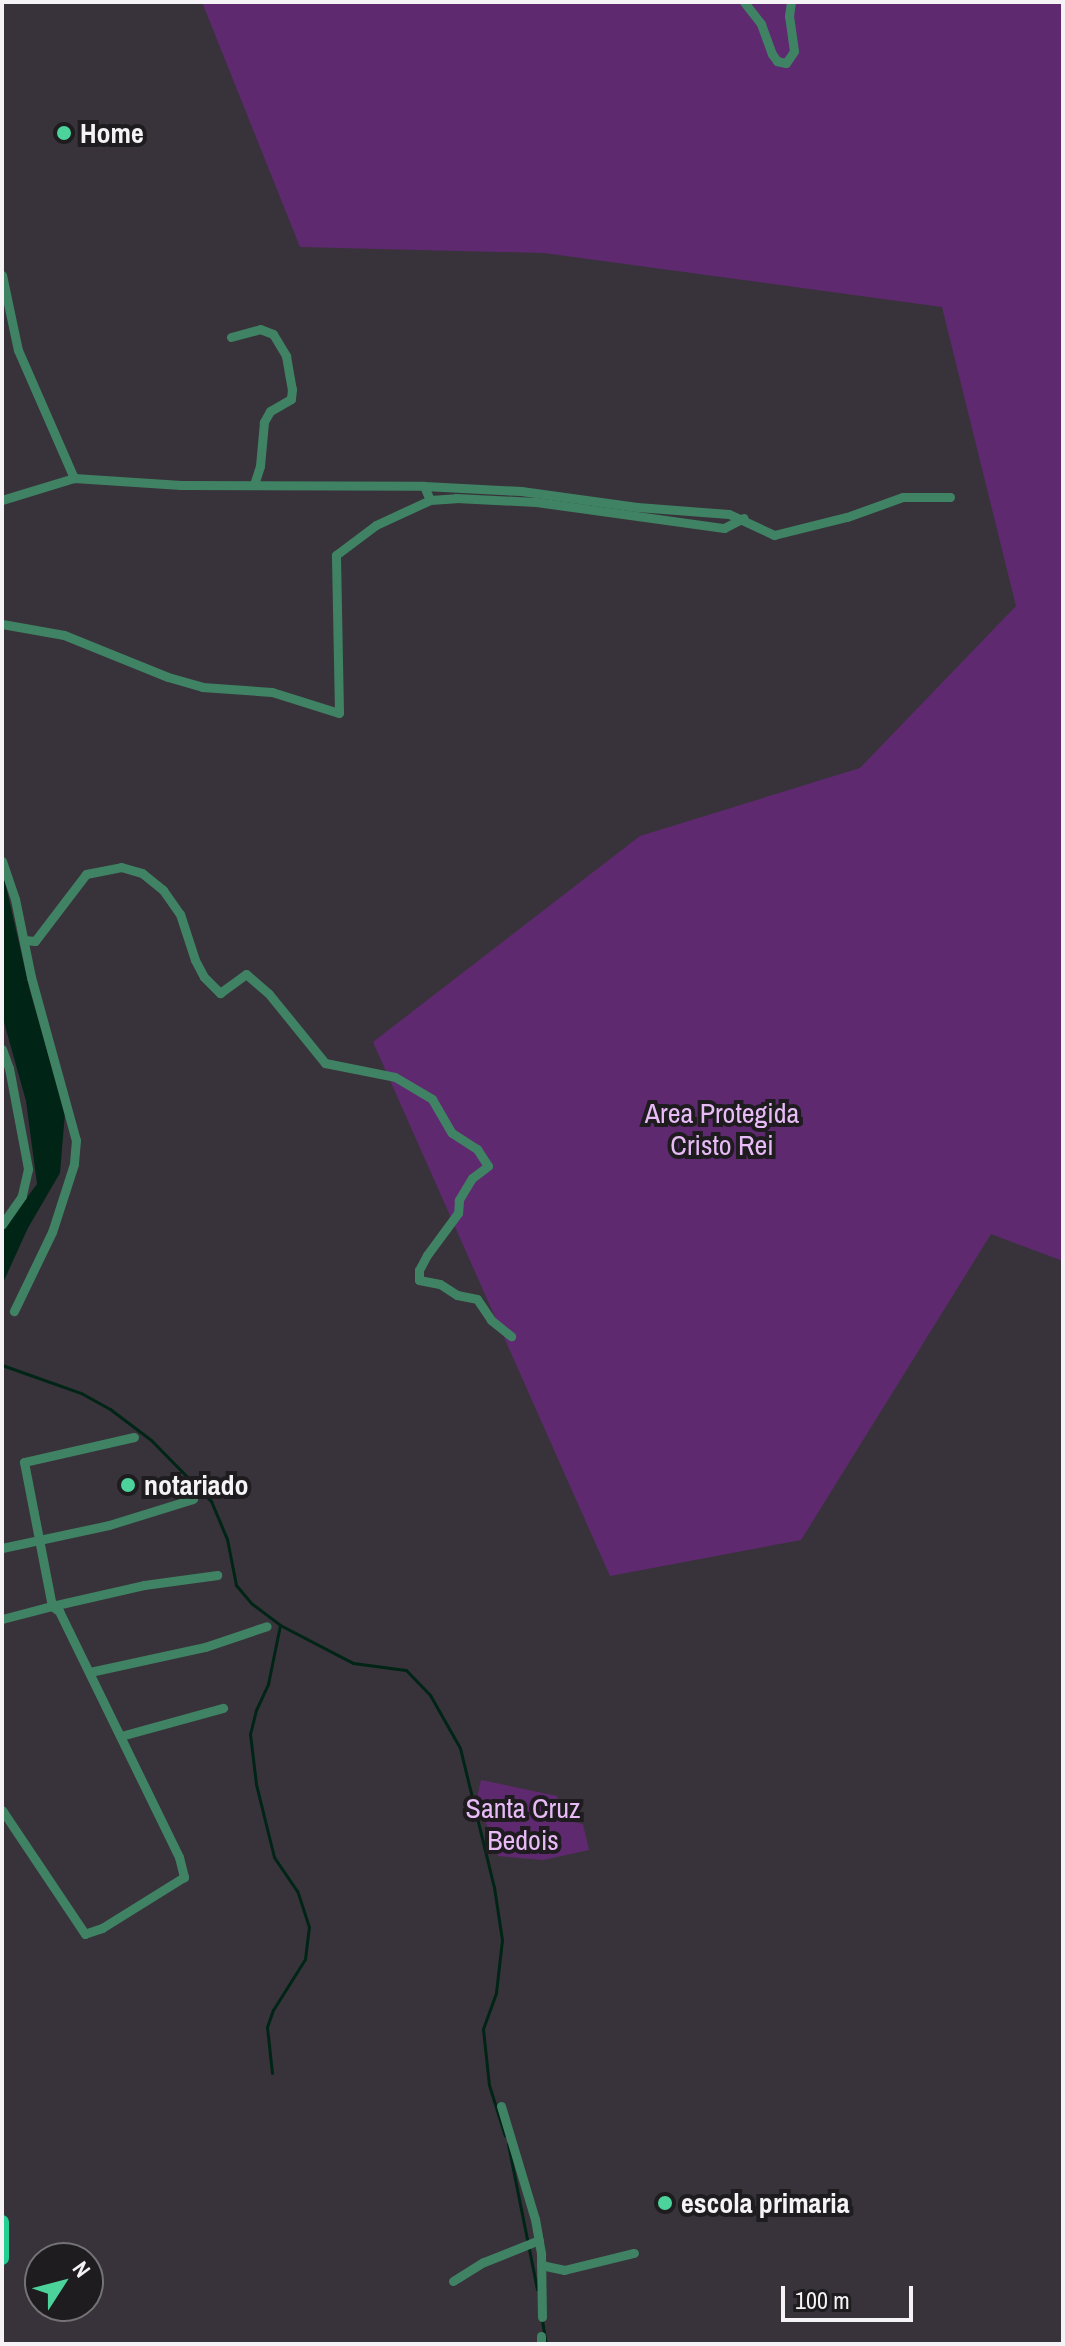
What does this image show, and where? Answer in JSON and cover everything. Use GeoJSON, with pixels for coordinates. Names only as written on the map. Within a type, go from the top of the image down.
{"type":"FeatureCollection","features":[{"type":"Feature","properties":{"kind":"main road"},"geometry":{"type":"LineString","coordinates":[[2,2222],[2,2258]]}},
{"type":"Feature","properties":{"kind":"street"},"geometry":{"type":"LineString","coordinates":[[744,2],[761,24],[772,54],[777,61],[786,63],[794,51],[789,16],[791,2]]}},
{"type":"Feature","properties":{"kind":"street"},"geometry":{"type":"LineString","coordinates":[[2,275],[18,350],[74,478]]}},
{"type":"Feature","properties":{"kind":"street"},"geometry":{"type":"LineString","coordinates":[[231,337],[260,329],[273,334],[286,356],[292,389],[291,399],[270,411],[264,422],[260,466],[254,484]]}},
{"type":"Feature","properties":{"kind":"street"},"geometry":{"type":"LineString","coordinates":[[2,500],[74,478],[181,485],[424,486],[521,491],[569,500],[729,514],[744,518],[767,535],[774,535],[847,517],[903,497],[950,497]]}},
{"type":"Feature","properties":{"kind":"street"},"geometry":{"type":"LineString","coordinates":[[424,486],[430,500]]}},
{"type":"Feature","properties":{"kind":"street"},"geometry":{"type":"LineString","coordinates":[[2,624],[64,635],[168,677],[202,687],[272,692],[339,713],[336,555],[376,525],[430,500],[536,502],[724,528],[744,518]]}},
{"type":"Feature","properties":{"kind":"street"},"geometry":{"type":"LineString","coordinates":[[2,861],[76,1140],[74,1164],[52,1232],[14,1311]]}},
{"type":"Feature","properties":{"kind":"street"},"geometry":{"type":"LineString","coordinates":[[24,940],[35,941],[86,874],[121,867],[142,873],[163,890],[180,914],[195,960],[204,977],[220,993],[246,974],[269,994],[325,1063],[395,1077],[432,1099],[452,1133],[477,1149],[488,1166],[472,1178],[459,1200],[458,1213],[419,1270],[419,1280],[440,1284],[457,1295],[477,1299],[491,1320],[511,1336]]}},
{"type":"Feature","properties":{"kind":"street"},"geometry":{"type":"LineString","coordinates":[[2,1049],[9,1068],[28,1169],[22,1196],[2,1225]]}},
{"type":"Feature","properties":{"kind":"street"},"geometry":{"type":"LineString","coordinates":[[2,1810],[85,1934],[94,1932],[181,1880],[183,1867],[65,1622],[52,1606],[24,1462],[134,1437]]}},
{"type":"Feature","properties":{"kind":"street"},"geometry":{"type":"LineString","coordinates":[[2,1548],[40,1541],[193,1499]]}},
{"type":"Feature","properties":{"kind":"street"},"geometry":{"type":"LineString","coordinates":[[2,1619],[144,1585],[217,1575]]}},
{"type":"Feature","properties":{"kind":"street"},"geometry":{"type":"LineString","coordinates":[[90,1672],[205,1647],[267,1626]]}},
{"type":"Feature","properties":{"kind":"street"},"geometry":{"type":"LineString","coordinates":[[121,1736],[223,1708]]}},
{"type":"Feature","properties":{"kind":"street"},"geometry":{"type":"LineString","coordinates":[[501,2106],[517,2150],[539,2240],[542,2317]]}},
{"type":"Feature","properties":{"kind":"street"},"geometry":{"type":"LineString","coordinates":[[453,2281],[484,2262],[539,2240]]}},
{"type":"Feature","properties":{"kind":"street"},"geometry":{"type":"LineString","coordinates":[[541,2265],[564,2270],[634,2253]]}},
{"type":"Feature","properties":{"kind":"green space","name":"Area Protegida Cristo Rei"},"geometry":{"type":"Polygon","coordinates":[[[202,2],[1063,2],[1063,1261],[991,1234],[801,1540],[610,1576],[373,1042],[640,836],[860,768],[1016,606],[942,307],[544,253],[300,247],[202,2]]]}},
{"type":"Feature","properties":{"kind":"green space","name":"Santa Cruz Bedois"},"geometry":{"type":"Polygon","coordinates":[[[481,1780],[557,1796],[563,1820],[583,1824],[589,1850],[543,1860],[498,1856],[477,1798],[481,1780]]]}},
{"type":"Feature","properties":{"kind":"shaded area"},"geometry":{"type":"Polygon","coordinates":[[[2,869],[30,991],[65,1113],[60,1173],[28,1228],[2,1285],[2,1231],[37,1184],[26,1101],[2,1015],[2,869]]]}},
{"type":"Feature","properties":{"kind":"waterway"},"geometry":{"type":"LineString","coordinates":[[2,1365],[81,1393],[110,1409],[151,1440],[211,1501],[227,1539],[236,1585],[251,1603],[280,1625],[353,1663],[406,1670],[430,1695],[460,1748],[494,1887],[502,1940],[496,1993],[483,2029],[489,2085],[505,2136]]}},
{"type":"Feature","properties":{"kind":"waterway"},"geometry":{"type":"LineString","coordinates":[[272,2073],[267,2027],[273,2010],[305,1959],[309,1927],[297,1891],[274,1857],[256,1784],[250,1734],[256,1710],[268,1684],[280,1625]]}},
{"type":"Feature","properties":{"kind":"waterway"},"geometry":{"type":"LineString","coordinates":[[508,2144],[537,2289]]}},
{"type":"Feature","properties":{"kind":"waterway"},"geometry":{"type":"LineString","coordinates":[[542,2320],[546,2344]]}},
{"type":"Feature","properties":{"kind":"place","name":"Home"},"geometry":{"type":"Point","coordinates":[64,133]}},
{"type":"Feature","properties":{"kind":"place","name":"notariado"},"geometry":{"type":"Point","coordinates":[128,1485]}},
{"type":"Feature","properties":{"kind":"place","name":"escola primaria"},"geometry":{"type":"Point","coordinates":[665,2203]}}]}
